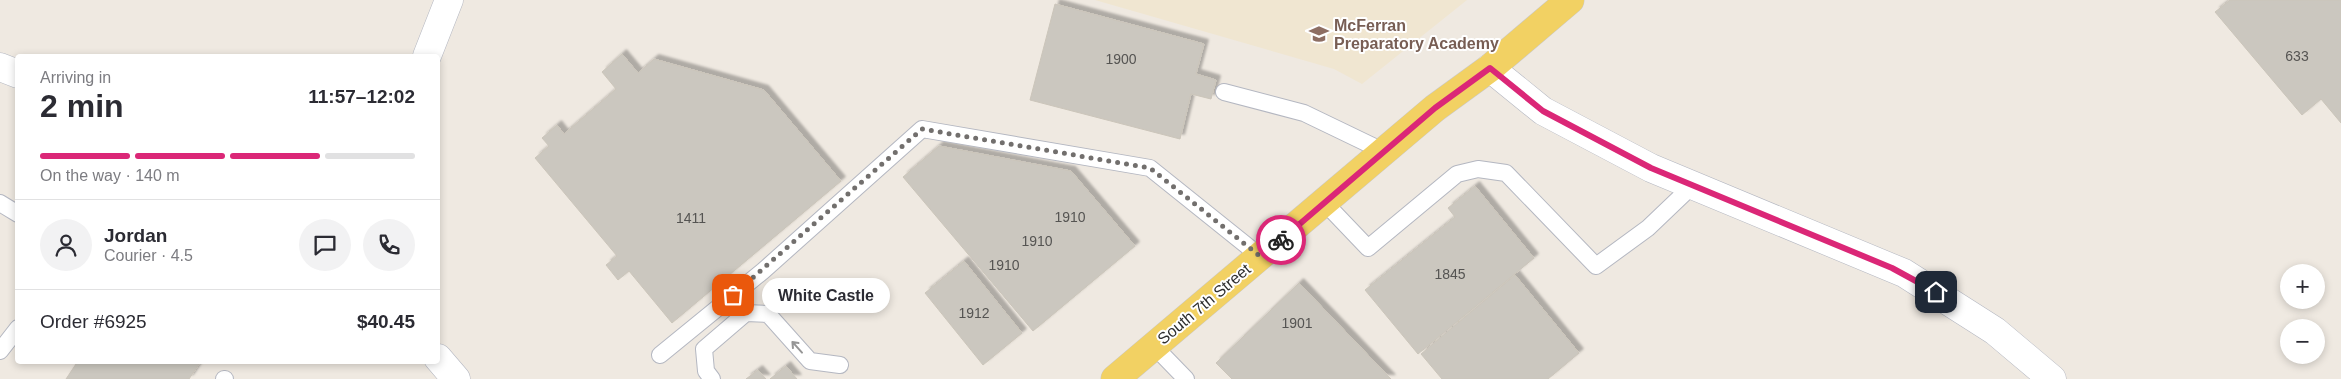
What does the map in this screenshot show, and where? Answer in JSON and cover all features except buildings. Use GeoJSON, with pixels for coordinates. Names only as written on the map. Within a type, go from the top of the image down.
{"type":"FeatureCollection","features":[{"type":"Feature","properties":{"kind":"main road"},"geometry":{"type":"LineString","coordinates":[[429,54],[449,0]]}},
{"type":"Feature","properties":{"kind":"main road","name":"South 7th Street"},"geometry":{"type":"LineString","coordinates":[[1115,379],[1435,108],[1490,68],[1570,0]]}},
{"type":"Feature","properties":{"kind":"main road"},"geometry":{"type":"LineString","coordinates":[[0,67],[15,73]]}},
{"type":"Feature","properties":{"kind":"main road"},"geometry":{"type":"LineString","coordinates":[[1490,68],[1543,111],[1651,168],[1904,273],[1994,331],[2052,379]]}},
{"type":"Feature","properties":{"kind":"main road"},"geometry":{"type":"LineString","coordinates":[[440,360],[456,379]]}},
{"type":"Feature","properties":{"kind":"lane"},"geometry":{"type":"LineString","coordinates":[[1224,92],[1304,113],[1385,152]]}},
{"type":"Feature","properties":{"kind":"lane"},"geometry":{"type":"LineString","coordinates":[[660,355],[763,271],[922,129],[1150,168],[1261,257]]}},
{"type":"Feature","properties":{"kind":"lane"},"geometry":{"type":"LineString","coordinates":[[1325,203],[1368,248],[1457,174],[1478,169],[1506,173],[1596,266],[1648,228],[1692,186]]}},
{"type":"Feature","properties":{"kind":"lane"},"geometry":{"type":"LineString","coordinates":[[0,204],[15,212]]}},
{"type":"Feature","properties":{"kind":"lane"},"geometry":{"type":"LineString","coordinates":[[712,379],[706,371],[704,349],[746,313],[768,314],[810,361],[840,365]]}},
{"type":"Feature","properties":{"kind":"lane"},"geometry":{"type":"LineString","coordinates":[[0,351],[15,332]]}},
{"type":"Feature","properties":{"kind":"lane"},"geometry":{"type":"LineString","coordinates":[[1154,346],[1186,379]]}},
{"type":"Feature","properties":{"kind":"shaded area","name":"McFerran Preparatory Academy"},"geometry":{"type":"Polygon","coordinates":[[[1095,0],[1467,0],[1362,84],[1334,69],[1095,0]]]}},
{"type":"Feature","properties":{"kind":"way so far"},"geometry":{"type":"LineString","coordinates":[[733,295],[763,271],[922,129],[1150,168],[1261,257],[1281,240]]}},
{"type":"Feature","properties":{"kind":"place","name":"McFerran Preparatory Academy"},"geometry":{"type":"Point","coordinates":[1319,34]}},
{"type":"Feature","properties":{"kind":"place","name":"White Castle"},"geometry":{"type":"Point","coordinates":[733,295]}},
{"type":"Feature","properties":{"kind":"route"},"geometry":{"type":"LineString","coordinates":[[1281,240],[1435,108],[1490,68],[1543,111],[1651,168],[1736,205],[1904,273],[1936,292]]}}]}
